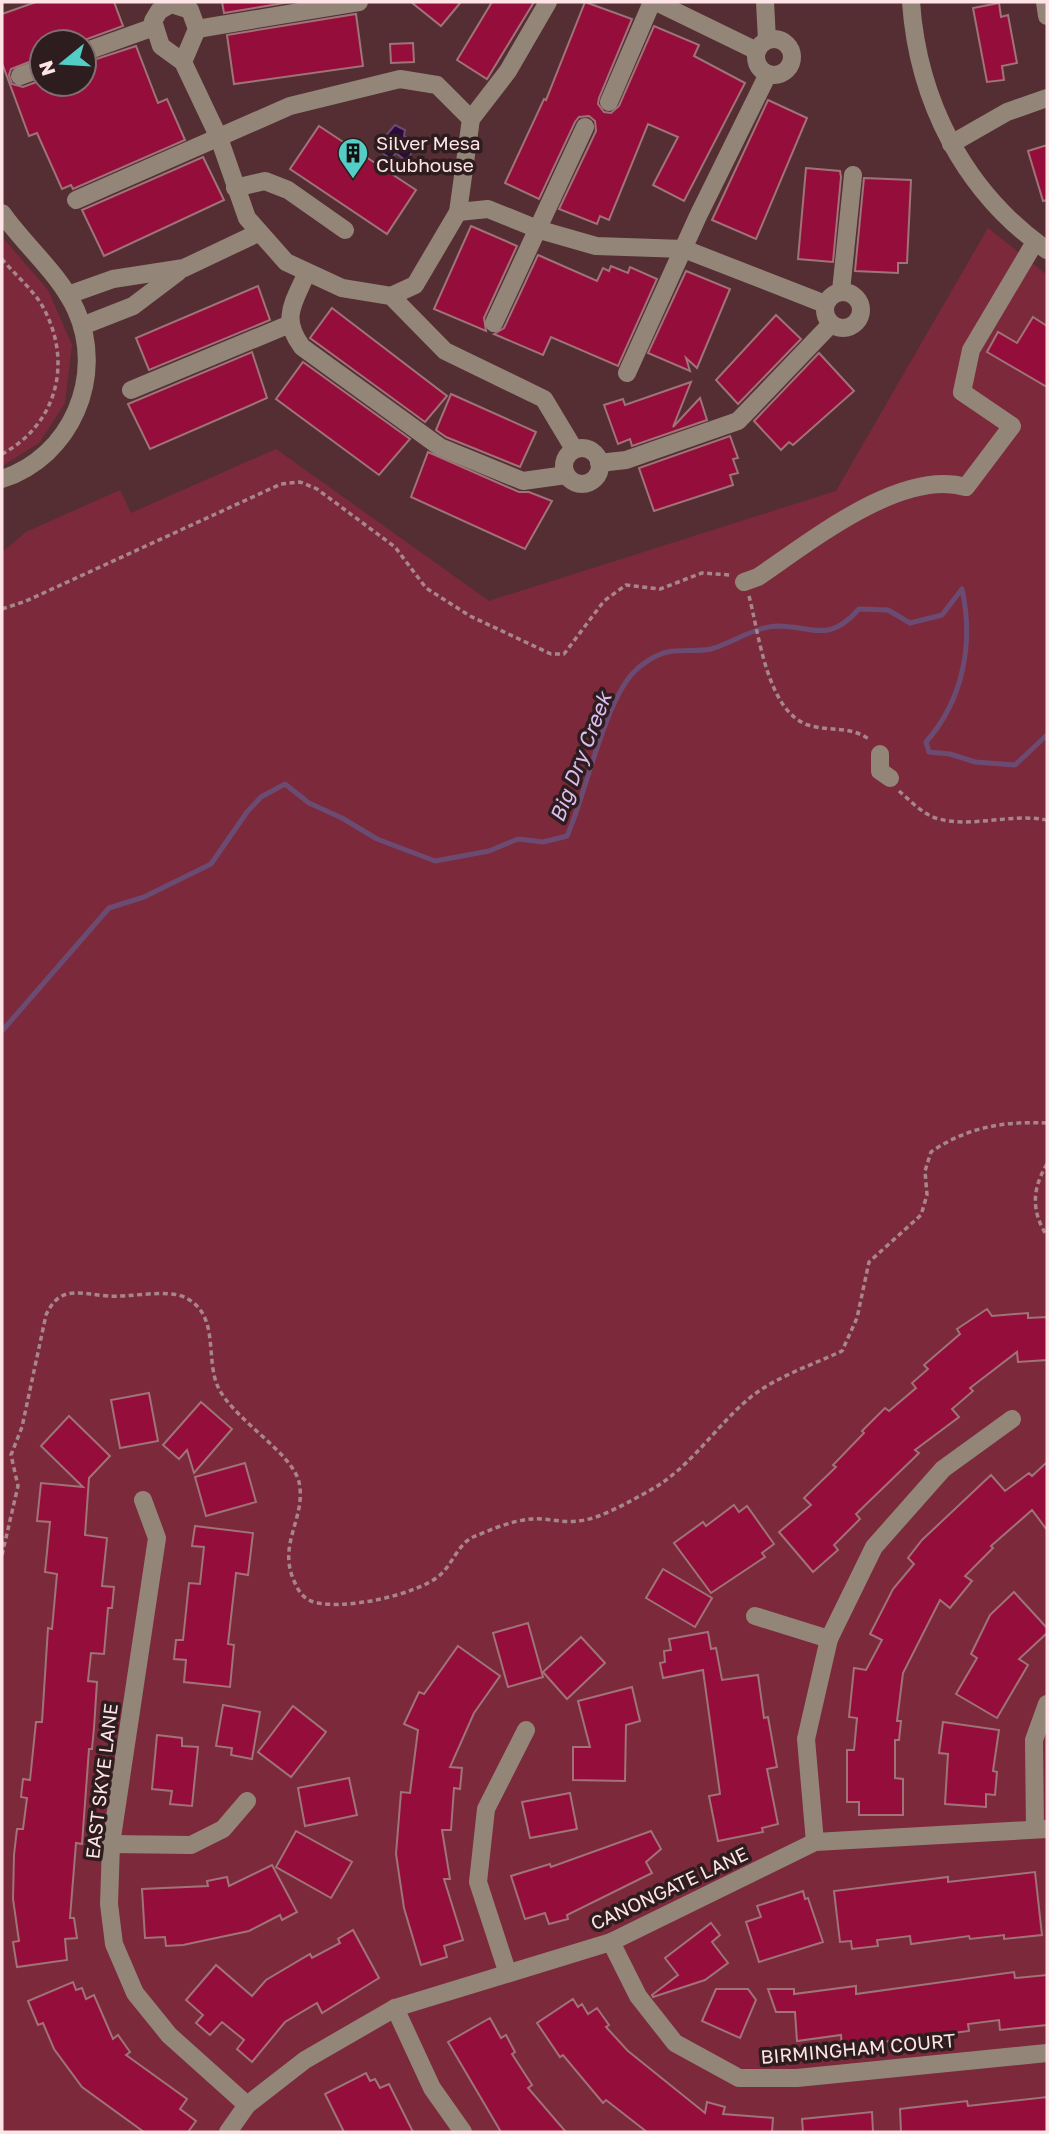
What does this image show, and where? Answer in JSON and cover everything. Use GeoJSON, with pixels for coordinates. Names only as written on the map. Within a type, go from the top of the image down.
{"type":"FeatureCollection","features":[{"type":"Feature","properties":{"kind":"street"},"geometry":{"type":"LineString","coordinates":[[197,29],[359,2]]}},
{"type":"Feature","properties":{"kind":"street"},"geometry":{"type":"LineString","coordinates":[[183,62],[197,29],[190,10],[172,4],[159,11],[154,26],[161,46],[183,62],[219,138],[247,218],[258,233],[286,262],[307,272],[342,288],[391,296],[415,285],[458,212],[471,119],[508,71],[548,2]]}},
{"type":"Feature","properties":{"kind":"street"},"geometry":{"type":"LineString","coordinates":[[610,102],[654,2],[762,45],[782,40],[788,45],[792,57],[784,72],[768,74],[758,66],[762,45],[765,2]]}},
{"type":"Feature","properties":{"kind":"street"},"geometry":{"type":"LineString","coordinates":[[744,582],[758,577],[844,520],[909,488],[953,483],[966,487],[1012,426],[962,392],[971,350],[1041,246],[990,202],[951,144],[922,75],[914,37],[912,2]]}},
{"type":"Feature","properties":{"kind":"street"},"geometry":{"type":"LineString","coordinates":[[1045,2],[1047,16]]}},
{"type":"Feature","properties":{"kind":"street"},"geometry":{"type":"LineString","coordinates":[[98,47],[154,26]]}},
{"type":"Feature","properties":{"kind":"street"},"geometry":{"type":"LineString","coordinates":[[20,76],[28,73]]}},
{"type":"Feature","properties":{"kind":"street"},"geometry":{"type":"LineString","coordinates":[[627,373],[768,74]]}},
{"type":"Feature","properties":{"kind":"street"},"geometry":{"type":"LineString","coordinates":[[76,200],[290,106],[400,79],[437,85],[471,119]]}},
{"type":"Feature","properties":{"kind":"street"},"geometry":{"type":"LineString","coordinates":[[951,144],[1007,112],[1047,98]]}},
{"type":"Feature","properties":{"kind":"street"},"geometry":{"type":"LineString","coordinates":[[494,323],[540,230],[584,127]]}},
{"type":"Feature","properties":{"kind":"street"},"geometry":{"type":"LineString","coordinates":[[841,291],[853,175]]}},
{"type":"Feature","properties":{"kind":"street"},"geometry":{"type":"LineString","coordinates":[[235,188],[265,181],[288,190],[345,230]]}},
{"type":"Feature","properties":{"kind":"street"},"geometry":{"type":"LineString","coordinates":[[458,212],[488,209],[540,230],[596,246],[684,249],[825,304]]}},
{"type":"Feature","properties":{"kind":"street"},"geometry":{"type":"LineString","coordinates":[[2,213],[68,295],[82,326],[87,363],[84,384],[64,436],[34,464],[2,479]]}},
{"type":"Feature","properties":{"kind":"street"},"geometry":{"type":"LineString","coordinates":[[82,326],[133,306],[184,268],[258,233]]}},
{"type":"Feature","properties":{"kind":"street"},"geometry":{"type":"LineString","coordinates":[[68,295],[113,279],[184,268]]}},
{"type":"Feature","properties":{"kind":"street"},"geometry":{"type":"LineString","coordinates":[[307,272],[289,314],[292,333],[302,348],[440,447],[523,481],[566,475]]}},
{"type":"Feature","properties":{"kind":"street"},"geometry":{"type":"LineString","coordinates":[[831,324],[825,313],[825,304],[830,297],[841,291]]}},
{"type":"Feature","properties":{"kind":"street"},"geometry":{"type":"LineString","coordinates":[[831,324],[848,327],[860,314],[856,298],[841,291]]}},
{"type":"Feature","properties":{"kind":"street"},"geometry":{"type":"LineString","coordinates":[[391,296],[445,351],[544,399],[574,449]]}},
{"type":"Feature","properties":{"kind":"street"},"geometry":{"type":"LineString","coordinates":[[131,390],[290,324]]}},
{"type":"Feature","properties":{"kind":"street"},"geometry":{"type":"LineString","coordinates":[[599,463],[626,460],[738,421],[831,324]]}},
{"type":"Feature","properties":{"kind":"street"},"geometry":{"type":"LineString","coordinates":[[574,449],[589,449],[599,463],[597,476],[587,483],[576,483],[566,475],[564,460],[574,449]]}},
{"type":"Feature","properties":{"kind":"street"},"geometry":{"type":"LineString","coordinates":[[880,754],[880,771],[890,778]]}},
{"type":"Feature","properties":{"kind":"street"},"geometry":{"type":"LineString","coordinates":[[815,1842],[806,1739],[829,1639],[874,1547],[943,1469],[1012,1419]]}},
{"type":"Feature","properties":{"kind":"street","name":"EAST SKYE LANE"},"geometry":{"type":"LineString","coordinates":[[143,1500],[156,1538],[111,1844],[109,1904],[114,1944],[135,1993],[169,2035],[247,2105]]}},
{"type":"Feature","properties":{"kind":"street"},"geometry":{"type":"LineString","coordinates":[[755,1616],[829,1639]]}},
{"type":"Feature","properties":{"kind":"street"},"geometry":{"type":"LineString","coordinates":[[1041,1829],[1034,1740],[1047,1704]]}},
{"type":"Feature","properties":{"kind":"street"},"geometry":{"type":"LineString","coordinates":[[507,1971],[478,1882],[486,1810],[526,1730]]}},
{"type":"Feature","properties":{"kind":"street"},"geometry":{"type":"LineString","coordinates":[[111,1844],[191,1845],[223,1829],[247,1801]]}},
{"type":"Feature","properties":{"kind":"street","name":"CANONGATE LANE"},"geometry":{"type":"LineString","coordinates":[[228,2132],[247,2105],[305,2060],[395,2008],[507,1971],[611,1942],[815,1842],[1041,1829]]}},
{"type":"Feature","properties":{"kind":"street","name":"BIRMINGHAM COURT"},"geometry":{"type":"LineString","coordinates":[[611,1942],[638,1996],[675,2043],[739,2078],[797,2078],[1047,2053]]}},
{"type":"Feature","properties":{"kind":"street"},"geometry":{"type":"LineString","coordinates":[[395,2008],[432,2088],[463,2132]]}},
{"type":"Feature","properties":{"kind":"path"},"geometry":{"type":"LineString","coordinates":[[2,259],[43,307],[55,336],[60,363],[51,405],[36,428],[18,445],[2,454]]}},
{"type":"Feature","properties":{"kind":"path"},"geometry":{"type":"LineString","coordinates":[[2,609],[26,601],[281,484],[300,482],[317,489],[395,547],[426,588],[470,616],[551,654],[564,654],[604,601],[626,585],[660,589],[702,573],[733,575],[744,582]]}},
{"type":"Feature","properties":{"kind":"path"},"geometry":{"type":"LineString","coordinates":[[752,610],[766,660]]}},
{"type":"Feature","properties":{"kind":"path"},"geometry":{"type":"LineString","coordinates":[[2,1555],[18,1486],[11,1455],[22,1427],[46,1315],[52,1301],[65,1293],[126,1298],[176,1295],[196,1306],[205,1318],[212,1340],[214,1375],[218,1387],[241,1420],[290,1464],[299,1480],[300,1497],[286,1556],[289,1571],[301,1594],[309,1600],[343,1605],[387,1598],[439,1576],[469,1539],[531,1519],[579,1522],[649,1491],[678,1473],[753,1395],[842,1351],[857,1318],[870,1262],[921,1215],[927,1195],[925,1171],[931,1152],[944,1143],[992,1124],[1047,1123]]}},
{"type":"Feature","properties":{"kind":"path"},"geometry":{"type":"LineString","coordinates":[[1047,1164],[1034,1200],[1037,1218],[1047,1236]]}},
{"type":"Feature","properties":{"kind":"shaded area"},"geometry":{"type":"Polygon","coordinates":[[[395,125],[405,130],[404,136],[409,139],[407,143],[415,148],[406,161],[396,153],[391,159],[375,148],[395,125]]]}},
{"type":"Feature","properties":{"kind":"shaded area"},"geometry":{"type":"Polygon","coordinates":[[[988,228],[1047,275],[1047,2132],[2,2132],[2,552],[26,532],[120,490],[131,513],[276,449],[489,601],[836,491],[988,228]]]}},
{"type":"Feature","properties":{"kind":"shaded area"},"geometry":{"type":"Polygon","coordinates":[[[2,237],[48,290],[72,345],[65,403],[39,443],[2,466],[2,237]]]}},
{"type":"Feature","properties":{"kind":"building"},"geometry":{"type":"Polygon","coordinates":[[[36,2],[114,2],[123,26],[98,35],[98,28],[28,28],[28,62],[11,69],[9,75],[12,84],[23,87],[28,85],[28,98],[98,98],[98,58],[136,46],[158,103],[167,99],[185,140],[73,189],[71,185],[62,189],[37,133],[29,136],[2,63],[2,14],[36,2]]]}},
{"type":"Feature","properties":{"kind":"building"},"geometry":{"type":"Polygon","coordinates":[[[222,2],[291,2],[224,13],[222,2]]]}},
{"type":"Feature","properties":{"kind":"building"},"geometry":{"type":"Polygon","coordinates":[[[411,2],[461,2],[441,26],[411,2]]]}},
{"type":"Feature","properties":{"kind":"building"},"geometry":{"type":"Polygon","coordinates":[[[492,2],[534,2],[487,79],[457,60],[492,2]]]}},
{"type":"Feature","properties":{"kind":"building"},"geometry":{"type":"Polygon","coordinates":[[[585,2],[632,19],[599,98],[598,104],[604,112],[611,113],[619,106],[654,26],[699,45],[694,56],[745,83],[684,201],[653,185],[678,137],[648,124],[609,220],[600,216],[597,224],[559,209],[596,131],[595,121],[589,116],[579,117],[575,122],[539,199],[505,183],[544,99],[546,100],[585,2]]]}},
{"type":"Feature","properties":{"kind":"building"},"geometry":{"type":"Polygon","coordinates":[[[999,3],[1001,17],[1008,15],[1017,63],[1002,66],[1004,80],[987,82],[973,8],[999,3]]]}},
{"type":"Feature","properties":{"kind":"building"},"geometry":{"type":"Polygon","coordinates":[[[356,14],[363,66],[234,84],[227,35],[356,14]]]}},
{"type":"Feature","properties":{"kind":"building"},"geometry":{"type":"Polygon","coordinates":[[[413,43],[414,62],[391,63],[390,44],[413,43]]]}},
{"type":"Feature","properties":{"kind":"building"},"geometry":{"type":"Polygon","coordinates":[[[768,100],[807,118],[756,239],[712,220],[768,100]]]}},
{"type":"Feature","properties":{"kind":"building","name":"Silver Mesa Clubhouse"},"geometry":{"type":"Polygon","coordinates":[[[319,126],[416,190],[387,234],[290,169],[319,126]]]}},
{"type":"Feature","properties":{"kind":"building"},"geometry":{"type":"Polygon","coordinates":[[[1047,145],[1047,200],[1043,201],[1028,151],[1047,145]]]}},
{"type":"Feature","properties":{"kind":"building"},"geometry":{"type":"Polygon","coordinates":[[[203,157],[224,200],[104,256],[82,210],[203,157]]]}},
{"type":"Feature","properties":{"kind":"building"},"geometry":{"type":"Polygon","coordinates":[[[806,168],[840,171],[833,262],[798,259],[806,168]]]}},
{"type":"Feature","properties":{"kind":"building"},"geometry":{"type":"Polygon","coordinates":[[[864,178],[911,180],[907,263],[898,263],[898,273],[855,271],[864,178]]]}},
{"type":"Feature","properties":{"kind":"building"},"geometry":{"type":"Polygon","coordinates":[[[471,226],[517,246],[484,318],[486,331],[434,309],[471,226]]]}},
{"type":"Feature","properties":{"kind":"building"},"geometry":{"type":"Polygon","coordinates":[[[538,255],[597,281],[603,268],[609,271],[611,266],[628,273],[630,267],[657,279],[618,366],[551,337],[543,355],[494,334],[504,328],[538,255]]]}},
{"type":"Feature","properties":{"kind":"building"},"geometry":{"type":"Polygon","coordinates":[[[686,271],[730,289],[697,368],[686,358],[690,371],[648,353],[686,271]]]}},
{"type":"Feature","properties":{"kind":"building"},"geometry":{"type":"Polygon","coordinates":[[[258,286],[270,320],[149,370],[136,338],[258,286]]]}},
{"type":"Feature","properties":{"kind":"building"},"geometry":{"type":"Polygon","coordinates":[[[332,308],[447,396],[425,422],[310,338],[332,308]]]}},
{"type":"Feature","properties":{"kind":"building"},"geometry":{"type":"Polygon","coordinates":[[[776,315],[801,339],[738,404],[716,380],[776,315]]]}},
{"type":"Feature","properties":{"kind":"building"},"geometry":{"type":"Polygon","coordinates":[[[1033,317],[1047,326],[1047,387],[987,352],[998,332],[1017,343],[1033,317]]]}},
{"type":"Feature","properties":{"kind":"building"},"geometry":{"type":"Polygon","coordinates":[[[252,352],[267,398],[150,449],[128,404],[252,352]]]}},
{"type":"Feature","properties":{"kind":"building"},"geometry":{"type":"Polygon","coordinates":[[[819,353],[854,391],[793,445],[789,442],[781,450],[754,421],[819,353]]]}},
{"type":"Feature","properties":{"kind":"building"},"geometry":{"type":"Polygon","coordinates":[[[303,362],[410,439],[379,475],[276,399],[303,362]]]}},
{"type":"Feature","properties":{"kind":"building"},"geometry":{"type":"Polygon","coordinates":[[[691,382],[673,427],[700,398],[707,420],[632,446],[630,439],[618,444],[604,405],[623,399],[625,405],[691,382]]]}},
{"type":"Feature","properties":{"kind":"building"},"geometry":{"type":"Polygon","coordinates":[[[451,394],[536,432],[520,467],[446,437],[436,430],[451,394]]]}},
{"type":"Feature","properties":{"kind":"building"},"geometry":{"type":"Polygon","coordinates":[[[730,436],[738,458],[733,459],[738,473],[730,475],[733,485],[654,511],[639,468],[730,436]]]}},
{"type":"Feature","properties":{"kind":"building"},"geometry":{"type":"Polygon","coordinates":[[[428,452],[519,492],[529,492],[552,501],[525,549],[411,497],[428,452]]]}},
{"type":"Feature","properties":{"kind":"building"},"geometry":{"type":"Polygon","coordinates":[[[987,1309],[992,1316],[1028,1313],[1028,1318],[1047,1317],[1047,1360],[1018,1362],[1017,1352],[970,1388],[973,1391],[952,1409],[959,1417],[915,1450],[919,1453],[856,1514],[860,1519],[834,1545],[838,1550],[813,1572],[779,1532],[811,1505],[804,1498],[836,1467],[833,1465],[864,1433],[862,1431],[885,1408],[889,1411],[916,1388],[912,1383],[928,1369],[924,1365],[960,1334],[957,1329],[987,1309]]]}},
{"type":"Feature","properties":{"kind":"building"},"geometry":{"type":"Polygon","coordinates":[[[149,1393],[158,1441],[120,1448],[111,1400],[149,1393]]]}},
{"type":"Feature","properties":{"kind":"building"},"geometry":{"type":"Polygon","coordinates":[[[201,1402],[232,1429],[194,1473],[187,1450],[179,1459],[163,1445],[201,1402]]]}},
{"type":"Feature","properties":{"kind":"building"},"geometry":{"type":"Polygon","coordinates":[[[69,1416],[110,1456],[89,1478],[85,1535],[107,1538],[102,1586],[114,1587],[112,1608],[108,1608],[104,1654],[91,1653],[88,1681],[97,1682],[82,1844],[76,1843],[70,1918],[74,1918],[77,1938],[65,1939],[67,1960],[17,1967],[13,1942],[19,1941],[13,1899],[14,1855],[17,1829],[23,1829],[27,1798],[21,1797],[23,1779],[30,1780],[36,1722],[42,1722],[48,1628],[52,1629],[57,1574],[45,1572],[50,1522],[37,1521],[41,1483],[83,1487],[41,1446],[69,1416]]]}},
{"type":"Feature","properties":{"kind":"building"},"geometry":{"type":"Polygon","coordinates":[[[1047,1462],[1047,1530],[1032,1510],[991,1546],[993,1548],[965,1576],[972,1581],[950,1608],[940,1600],[903,1673],[897,1721],[901,1721],[899,1740],[895,1740],[895,1778],[903,1779],[903,1815],[859,1815],[859,1802],[847,1802],[847,1750],[854,1750],[857,1718],[849,1717],[854,1668],[866,1670],[882,1640],[870,1634],[893,1589],[914,1564],[908,1558],[922,1540],[991,1475],[1005,1491],[1029,1473],[1032,1476],[1047,1462]]]}},
{"type":"Feature","properties":{"kind":"building"},"geometry":{"type":"Polygon","coordinates":[[[245,1463],[256,1502],[206,1516],[195,1477],[245,1463]]]}},
{"type":"Feature","properties":{"kind":"building"},"geometry":{"type":"Polygon","coordinates":[[[734,1505],[739,1512],[747,1506],[774,1544],[762,1553],[765,1557],[711,1593],[674,1543],[703,1522],[706,1526],[734,1505]]]}},
{"type":"Feature","properties":{"kind":"building"},"geometry":{"type":"Polygon","coordinates":[[[195,1526],[253,1533],[248,1575],[236,1573],[228,1644],[234,1645],[230,1687],[184,1682],[186,1660],[174,1659],[176,1640],[183,1640],[189,1583],[200,1584],[204,1547],[192,1546],[195,1526]]]}},
{"type":"Feature","properties":{"kind":"building"},"geometry":{"type":"Polygon","coordinates":[[[663,1569],[712,1598],[695,1627],[646,1598],[663,1569]]]}},
{"type":"Feature","properties":{"kind":"building"},"geometry":{"type":"Polygon","coordinates":[[[1014,1592],[1047,1628],[1047,1633],[1019,1659],[1028,1665],[997,1718],[956,1694],[977,1658],[971,1654],[990,1615],[1014,1592]]]}},
{"type":"Feature","properties":{"kind":"building"},"geometry":{"type":"Polygon","coordinates":[[[528,1623],[543,1677],[508,1687],[493,1633],[528,1623]]]}},
{"type":"Feature","properties":{"kind":"building"},"geometry":{"type":"Polygon","coordinates":[[[708,1632],[711,1649],[716,1648],[722,1680],[758,1675],[764,1718],[768,1717],[777,1767],[767,1769],[778,1824],[762,1828],[763,1832],[718,1841],[709,1796],[720,1794],[703,1670],[663,1678],[660,1663],[665,1662],[664,1651],[671,1650],[669,1639],[708,1632]]]}},
{"type":"Feature","properties":{"kind":"building"},"geometry":{"type":"Polygon","coordinates":[[[581,1637],[605,1663],[567,1699],[543,1672],[581,1637]]]}},
{"type":"Feature","properties":{"kind":"building"},"geometry":{"type":"Polygon","coordinates":[[[458,1646],[500,1676],[474,1713],[450,1767],[462,1768],[460,1789],[454,1788],[451,1830],[442,1830],[450,1879],[444,1879],[463,1940],[444,1946],[447,1957],[421,1965],[404,1908],[396,1854],[401,1792],[410,1793],[418,1730],[404,1724],[419,1692],[424,1694],[458,1646]]]}},
{"type":"Feature","properties":{"kind":"building"},"geometry":{"type":"Polygon","coordinates":[[[632,1687],[640,1721],[626,1725],[625,1781],[573,1780],[573,1747],[590,1747],[578,1701],[632,1687]]]}},
{"type":"Feature","properties":{"kind":"building"},"geometry":{"type":"Polygon","coordinates":[[[223,1705],[260,1712],[252,1759],[231,1755],[232,1748],[216,1746],[223,1705]]]}},
{"type":"Feature","properties":{"kind":"building"},"geometry":{"type":"Polygon","coordinates":[[[293,1706],[326,1732],[291,1777],[258,1752],[293,1706]]]}},
{"type":"Feature","properties":{"kind":"building"},"geometry":{"type":"Polygon","coordinates":[[[943,1722],[999,1730],[993,1771],[997,1772],[995,1795],[986,1794],[986,1807],[945,1804],[948,1754],[939,1753],[943,1722]]]}},
{"type":"Feature","properties":{"kind":"building"},"geometry":{"type":"Polygon","coordinates":[[[157,1735],[182,1738],[182,1746],[198,1747],[192,1806],[170,1804],[172,1791],[152,1789],[157,1735]]]}},
{"type":"Feature","properties":{"kind":"building"},"geometry":{"type":"Polygon","coordinates":[[[349,1778],[357,1815],[305,1826],[298,1788],[349,1778]]]}},
{"type":"Feature","properties":{"kind":"building"},"geometry":{"type":"Polygon","coordinates":[[[570,1793],[577,1829],[530,1838],[522,1802],[570,1793]]]}},
{"type":"Feature","properties":{"kind":"building"},"geometry":{"type":"Polygon","coordinates":[[[296,1831],[352,1862],[331,1898],[276,1867],[296,1831]]]}},
{"type":"Feature","properties":{"kind":"building"},"geometry":{"type":"Polygon","coordinates":[[[651,1831],[661,1849],[646,1862],[652,1873],[567,1915],[568,1919],[549,1924],[545,1913],[525,1919],[511,1876],[550,1864],[551,1867],[651,1831]]]}},
{"type":"Feature","properties":{"kind":"building"},"geometry":{"type":"Polygon","coordinates":[[[272,1865],[297,1912],[282,1920],[280,1915],[249,1931],[183,1945],[166,1946],[165,1937],[145,1938],[142,1889],[208,1886],[207,1881],[227,1877],[229,1886],[272,1865]]]}},
{"type":"Feature","properties":{"kind":"building"},"geometry":{"type":"Polygon","coordinates":[[[1035,1872],[1042,1935],[1004,1939],[1004,1935],[970,1939],[969,1936],[911,1944],[910,1936],[877,1940],[878,1946],[852,1949],[851,1941],[840,1942],[834,1891],[948,1877],[948,1882],[1035,1872]]]}},
{"type":"Feature","properties":{"kind":"building"},"geometry":{"type":"Polygon","coordinates":[[[803,1891],[823,1942],[759,1962],[746,1922],[761,1917],[757,1906],[803,1891]]]}},
{"type":"Feature","properties":{"kind":"building"},"geometry":{"type":"Polygon","coordinates":[[[711,1923],[720,1935],[712,1942],[728,1963],[705,1980],[653,1997],[652,1995],[678,1975],[665,1958],[711,1923]]]}},
{"type":"Feature","properties":{"kind":"building"},"geometry":{"type":"Polygon","coordinates":[[[353,1930],[379,1978],[322,2013],[317,2003],[285,2022],[252,2062],[237,2049],[244,2040],[222,2022],[210,2035],[196,2023],[203,2015],[186,2000],[216,1965],[252,1996],[266,1980],[310,1954],[312,1958],[340,1943],[338,1939],[353,1930]]]}},
{"type":"Feature","properties":{"kind":"building"},"geometry":{"type":"Polygon","coordinates":[[[1014,1972],[1015,1978],[1047,1975],[1047,2025],[1000,2030],[999,2020],[968,2024],[969,2031],[842,2047],[841,2035],[797,2041],[795,2012],[776,2012],[768,1989],[794,1989],[794,1994],[856,1986],[856,1994],[1014,1972]]]}},
{"type":"Feature","properties":{"kind":"building"},"geometry":{"type":"Polygon","coordinates":[[[73,1982],[76,1990],[82,1988],[86,1999],[94,1995],[113,2039],[118,2035],[130,2052],[126,2055],[187,2099],[180,2109],[196,2121],[188,2132],[144,2132],[82,2087],[54,2049],[43,2023],[38,2025],[28,2001],[73,1982]]]}},
{"type":"Feature","properties":{"kind":"building"},"geometry":{"type":"Polygon","coordinates":[[[716,1989],[748,1989],[756,2000],[740,2038],[702,2021],[716,1989]]]}},
{"type":"Feature","properties":{"kind":"building"},"geometry":{"type":"Polygon","coordinates":[[[573,1999],[578,2007],[582,2004],[588,2014],[597,2008],[609,2025],[606,2027],[628,2051],[705,2113],[707,2102],[725,2107],[723,2114],[773,2118],[772,2132],[647,2132],[606,2100],[603,2103],[563,2055],[560,2057],[537,2023],[573,1999]]]}},
{"type":"Feature","properties":{"kind":"building"},"geometry":{"type":"Polygon","coordinates":[[[490,2018],[501,2038],[506,2035],[515,2052],[512,2054],[532,2085],[528,2088],[566,2132],[501,2132],[448,2042],[490,2018]]]}},
{"type":"Feature","properties":{"kind":"building"},"geometry":{"type":"Polygon","coordinates":[[[366,2073],[370,2081],[375,2079],[380,2088],[389,2084],[413,2132],[344,2132],[325,2094],[366,2073]]]}},
{"type":"Feature","properties":{"kind":"building"},"geometry":{"type":"Polygon","coordinates":[[[1047,2097],[1047,2132],[901,2132],[900,2109],[967,2101],[968,2106],[1047,2097]]]}},
{"type":"Feature","properties":{"kind":"building"},"geometry":{"type":"Polygon","coordinates":[[[872,2112],[873,2132],[803,2132],[802,2119],[872,2112]]]}},
{"type":"Feature","properties":{"kind":"waterway","name":"Big Dry Creek"},"geometry":{"type":"LineString","coordinates":[[2,1031],[109,908],[144,897],[211,864],[247,812],[261,797],[285,784],[309,803],[342,818],[377,839],[435,861],[489,851],[518,839],[543,842],[567,836],[606,724],[625,683],[643,664],[664,653],[711,649],[768,627],[829,630],[848,620],[859,609],[888,610],[910,623],[942,615],[962,589],[967,630],[966,651],[957,690],[939,726],[926,742],[929,752],[950,754],[975,762],[1015,765],[1047,735]]}},
{"type":"Feature","properties":{"kind":"place","name":"Silver Mesa Clubhouse"},"geometry":{"type":"Point","coordinates":[353,180]}}]}
